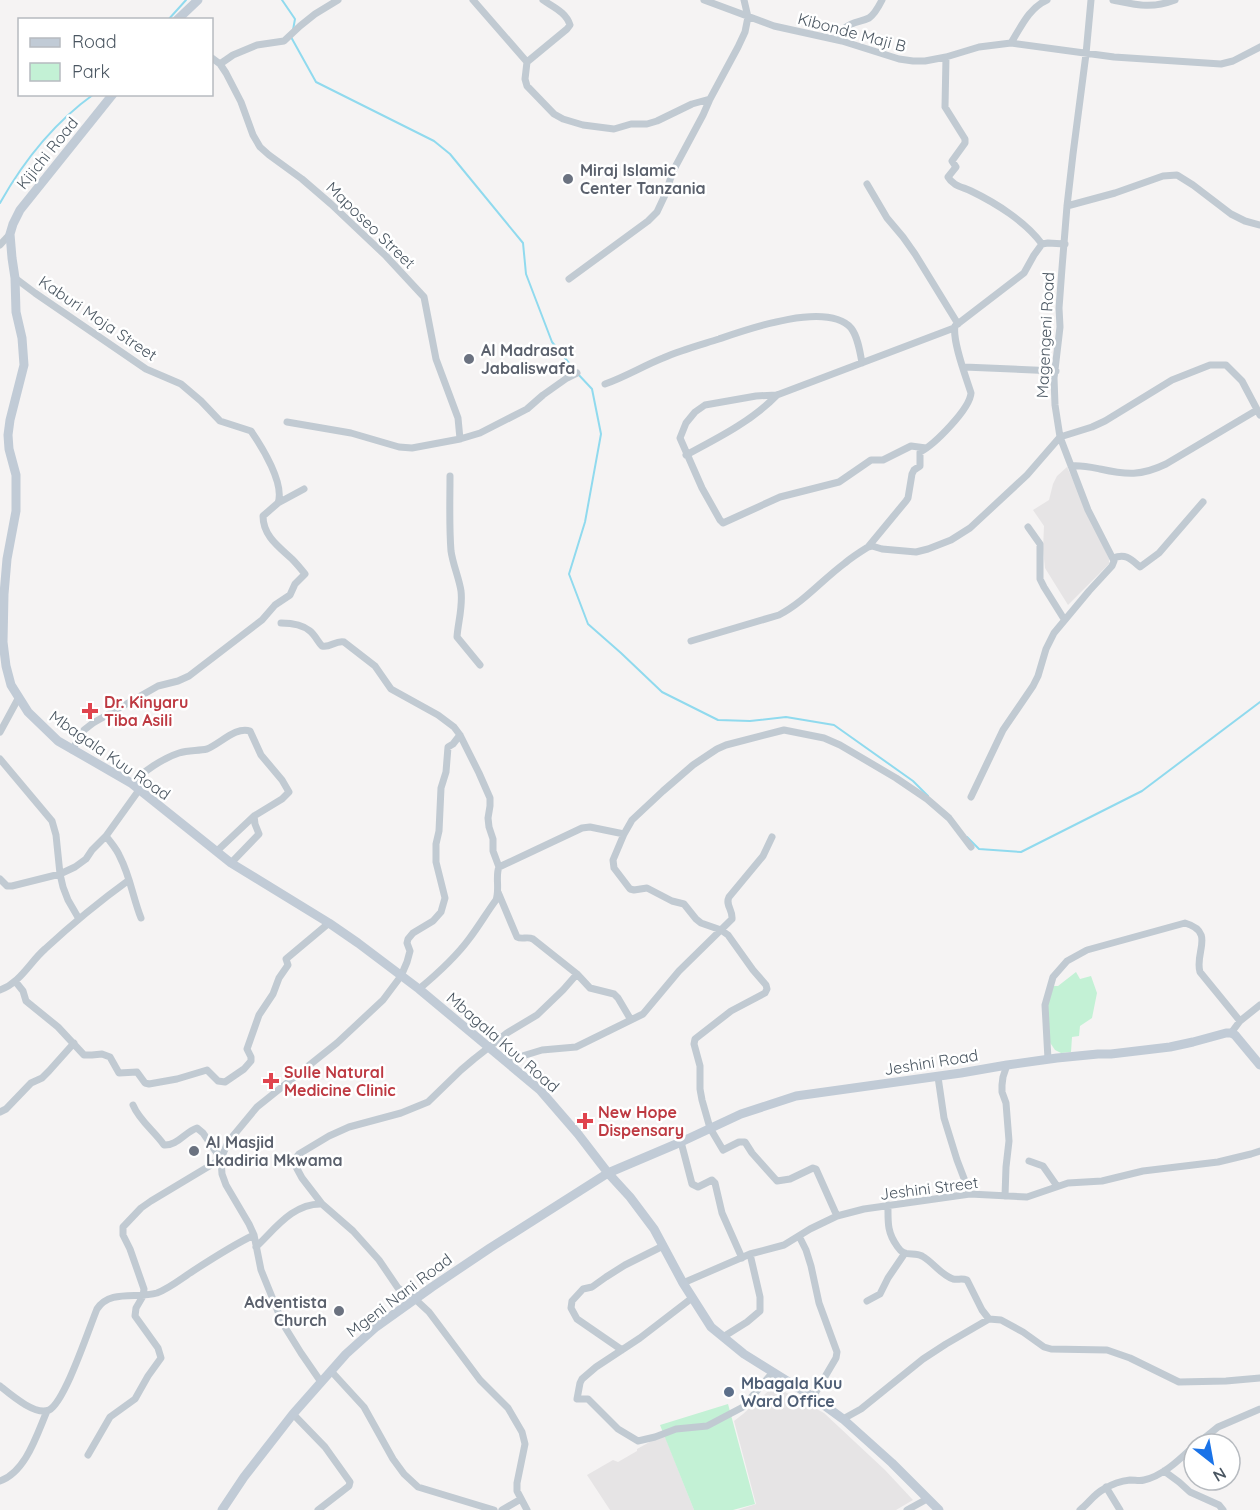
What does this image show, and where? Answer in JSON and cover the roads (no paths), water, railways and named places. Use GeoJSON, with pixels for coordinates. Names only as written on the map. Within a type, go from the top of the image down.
{"type":"FeatureCollection","features":[{"type":"Feature","properties":{"kind":"street"},"geometry":{"type":"LineString","coordinates":[[179,18],[198,0]]}},
{"type":"Feature","properties":{"kind":"street"},"geometry":{"type":"LineString","coordinates":[[219,64],[257,45],[288,39],[315,14],[338,0]]}},
{"type":"Feature","properties":{"kind":"street"},"geometry":{"type":"LineString","coordinates":[[473,0],[527,62]]}},
{"type":"Feature","properties":{"kind":"street"},"geometry":{"type":"LineString","coordinates":[[543,0],[563,13],[570,25],[527,62],[525,79],[527,86],[554,114],[583,125],[614,129],[631,124],[647,124],[657,121],[692,104],[710,99]]}},
{"type":"Feature","properties":{"kind":"street","name":"Kibonde Maji B"},"geometry":{"type":"LineString","coordinates":[[705,0],[784,28],[913,61],[926,61],[979,47],[1011,43],[1086,54],[1221,64],[1260,47]]}},
{"type":"Feature","properties":{"kind":"street"},"geometry":{"type":"LineString","coordinates":[[569,279],[657,212],[673,171],[745,32],[748,17],[744,0]]}},
{"type":"Feature","properties":{"kind":"street"},"geometry":{"type":"LineString","coordinates":[[842,41],[844,28],[869,18],[877,10],[882,0]]}},
{"type":"Feature","properties":{"kind":"street"},"geometry":{"type":"LineString","coordinates":[[1011,43],[1036,6],[1047,0]]}},
{"type":"Feature","properties":{"kind":"street","name":"Magengeni Road"},"geometry":{"type":"LineString","coordinates":[[1091,0],[1072,154],[1059,308],[1060,327],[1054,378],[1060,436],[1089,510],[1113,558]]}},
{"type":"Feature","properties":{"kind":"street"},"geometry":{"type":"LineString","coordinates":[[1113,0],[1150,7],[1175,0]]}},
{"type":"Feature","properties":{"kind":"street"},"geometry":{"type":"LineString","coordinates":[[946,57],[945,107],[964,134],[965,139],[965,143],[952,161],[956,167],[948,177],[949,180],[1001,208],[1028,227],[1042,244]]}},
{"type":"Feature","properties":{"kind":"street","name":"Maposeo Street"},"geometry":{"type":"LineString","coordinates":[[213,59],[226,73],[260,147],[332,204],[386,256],[424,297],[436,359],[458,418],[460,440]]}},
{"type":"Feature","properties":{"kind":"street","name":"Kijichi Road"},"geometry":{"type":"LineString","coordinates":[[10,234],[21,210],[111,96]]}},
{"type":"Feature","properties":{"kind":"street"},"geometry":{"type":"LineString","coordinates":[[1067,206],[1115,193],[1163,176],[1177,175],[1231,214],[1260,225]]}},
{"type":"Feature","properties":{"kind":"street"},"geometry":{"type":"LineString","coordinates":[[691,642],[785,612],[845,562],[868,547],[908,498],[912,474],[920,466],[920,452],[945,433],[971,398],[957,345],[956,326],[915,254],[887,218],[867,184]]}},
{"type":"Feature","properties":{"kind":"street"},"geometry":{"type":"LineString","coordinates":[[0,245],[10,234]]}},
{"type":"Feature","properties":{"kind":"street","name":"Mbagala Kuu Road"},"geometry":{"type":"LineString","coordinates":[[10,234],[16,312],[22,338],[24,365],[8,435],[16,475],[16,511],[7,559],[3,642],[11,685],[28,712],[58,741],[131,783],[231,863],[329,923],[419,989],[540,1090],[648,1221],[711,1327],[744,1354],[813,1397],[843,1419],[927,1499]]}},
{"type":"Feature","properties":{"kind":"street"},"geometry":{"type":"LineString","coordinates":[[926,448],[911,446],[883,460],[871,460],[839,482],[780,497],[723,523],[715,512],[686,454],[680,441],[680,434],[686,423],[701,407],[716,402],[777,395],[956,326],[1024,273],[1042,244],[1065,244]]}},
{"type":"Feature","properties":{"kind":"street","name":"Kaburi Moja Street"},"geometry":{"type":"LineString","coordinates":[[15,278],[146,369],[182,384],[220,421],[251,431],[276,477],[280,496],[278,503]]}},
{"type":"Feature","properties":{"kind":"street"},"geometry":{"type":"LineString","coordinates":[[605,384],[665,357],[748,328],[776,321],[817,316],[835,319],[851,329],[856,337],[862,363]]}},
{"type":"Feature","properties":{"kind":"street"},"geometry":{"type":"LineString","coordinates":[[868,547],[916,552],[951,540],[978,522],[1027,475],[1060,436],[1092,427],[1172,380],[1210,365],[1226,365],[1242,381],[1259,412],[1154,470],[1129,474],[1080,465],[1071,466]]}},
{"type":"Feature","properties":{"kind":"street"},"geometry":{"type":"LineString","coordinates":[[964,367],[1056,371]]}},
{"type":"Feature","properties":{"kind":"street"},"geometry":{"type":"LineString","coordinates":[[287,422],[351,433],[399,447],[412,448],[460,440],[480,434],[527,409],[543,395],[577,373]]}},
{"type":"Feature","properties":{"kind":"street"},"geometry":{"type":"LineString","coordinates":[[686,454],[749,419],[777,395]]}},
{"type":"Feature","properties":{"kind":"street"},"geometry":{"type":"LineString","coordinates":[[450,477],[451,552],[461,597],[456,636],[480,665]]}},
{"type":"Feature","properties":{"kind":"street"},"geometry":{"type":"LineString","coordinates":[[72,750],[80,736],[93,723],[158,686],[189,676],[262,620],[275,605],[291,593],[295,584],[305,574],[275,544],[263,523],[263,516],[278,503],[304,489]]}},
{"type":"Feature","properties":{"kind":"street"},"geometry":{"type":"LineString","coordinates":[[970,797],[1003,730],[1033,686],[1049,641],[1064,619],[1112,566],[1113,558],[1130,557],[1140,567],[1159,553],[1203,502]]}},
{"type":"Feature","properties":{"kind":"street"},"geometry":{"type":"LineString","coordinates":[[1028,527],[1040,544],[1040,579],[1064,619]]}},
{"type":"Feature","properties":{"kind":"street"},"geometry":{"type":"LineString","coordinates":[[281,623],[293,624],[306,629],[322,646],[326,647],[339,641],[344,642],[375,666],[391,689],[438,715],[454,727],[490,798],[489,827],[493,839],[493,851],[499,867]]}},
{"type":"Feature","properties":{"kind":"street"},"geometry":{"type":"LineString","coordinates":[[0,732],[19,697]]}},
{"type":"Feature","properties":{"kind":"street"},"geometry":{"type":"LineString","coordinates":[[837,1216],[816,1169],[813,1168],[790,1179],[777,1181],[745,1142],[739,1142],[723,1150],[710,1128],[700,1089],[700,1066],[694,1044],[695,1039],[731,1011],[759,998],[765,993],[766,985],[732,940],[721,930],[701,923],[684,904],[672,901],[647,888],[630,889],[613,861],[632,820],[700,759],[726,745],[788,730],[824,738],[840,745],[896,778],[927,799],[949,818],[971,847]]}},
{"type":"Feature","properties":{"kind":"street"},"geometry":{"type":"LineString","coordinates":[[131,783],[144,772],[172,756],[206,749],[239,731],[250,732],[261,755],[289,790],[282,799],[250,819],[217,851]]}},
{"type":"Feature","properties":{"kind":"street"},"geometry":{"type":"LineString","coordinates":[[321,1382],[283,1324],[261,1270],[254,1235],[226,1185],[222,1174],[221,1159],[228,1142],[257,1107],[337,1042],[383,1000],[401,976],[409,955],[408,939],[413,933],[433,921],[441,912],[445,898],[436,858],[436,844],[441,812],[441,788],[446,772],[448,747],[460,735]]}},
{"type":"Feature","properties":{"kind":"street"},"geometry":{"type":"LineString","coordinates":[[0,759],[52,821],[56,835],[60,874],[68,900],[79,919]]}},
{"type":"Feature","properties":{"kind":"street"},"geometry":{"type":"LineString","coordinates":[[0,879],[9,886],[60,874],[75,867],[86,859],[106,836],[139,790]]}},
{"type":"Feature","properties":{"kind":"street"},"geometry":{"type":"LineString","coordinates":[[231,863],[259,834],[254,816]]}},
{"type":"Feature","properties":{"kind":"street"},"geometry":{"type":"LineString","coordinates":[[419,989],[442,970],[468,940],[496,900],[499,867],[582,828],[590,827],[624,834]]}},
{"type":"Feature","properties":{"kind":"street"},"geometry":{"type":"LineString","coordinates":[[106,836],[118,853],[141,918]]}},
{"type":"Feature","properties":{"kind":"street"},"geometry":{"type":"LineString","coordinates":[[506,1061],[542,1050],[576,1047],[645,1013],[679,971],[732,919],[727,903],[729,897],[763,856],[772,837]]}},
{"type":"Feature","properties":{"kind":"street"},"geometry":{"type":"LineString","coordinates":[[0,990],[15,981],[42,951],[129,880]]}},
{"type":"Feature","properties":{"kind":"street"},"geometry":{"type":"LineString","coordinates":[[498,892],[517,937],[533,939],[577,974],[590,988],[614,994],[631,1020]]}},
{"type":"Feature","properties":{"kind":"street"},"geometry":{"type":"LineString","coordinates":[[15,981],[26,1001],[58,1027],[84,1055],[102,1054],[110,1057],[119,1073],[137,1072],[146,1084],[177,1079],[207,1070],[218,1081],[225,1082],[244,1069],[251,1061],[247,1049],[259,1015],[288,965],[286,959],[329,923]]}},
{"type":"Feature","properties":{"kind":"street"},"geometry":{"type":"LineString","coordinates":[[1048,1059],[1045,1005],[1053,977],[1067,961],[1087,950],[1185,923],[1195,927],[1202,938],[1203,944],[1198,966],[1200,972],[1240,1021]]}},
{"type":"Feature","properties":{"kind":"street"},"geometry":{"type":"LineString","coordinates":[[527,1510],[518,1491],[517,1483],[525,1444],[522,1432],[503,1401],[480,1380],[429,1312],[398,1288],[353,1231],[322,1204],[297,1170],[294,1161],[296,1157],[329,1136],[349,1127],[401,1113],[428,1102],[488,1048],[507,1033],[537,1015],[577,974]]}},
{"type":"Feature","properties":{"kind":"street"},"geometry":{"type":"LineString","coordinates":[[1260,1005],[1240,1021],[1231,1033],[1260,1065]]}},
{"type":"Feature","properties":{"kind":"street","name":"Jeshini Road"},"geometry":{"type":"LineString","coordinates":[[608,1173],[741,1114],[796,1096],[938,1077],[1048,1059],[1170,1047],[1231,1033]]}},
{"type":"Feature","properties":{"kind":"street"},"geometry":{"type":"LineString","coordinates":[[0,1112],[6,1109],[31,1083],[42,1078],[74,1043]]}},
{"type":"Feature","properties":{"kind":"street"},"geometry":{"type":"LineString","coordinates":[[1005,1196],[1009,1141],[1002,1085],[1006,1065]]}},
{"type":"Feature","properties":{"kind":"street"},"geometry":{"type":"LineString","coordinates":[[938,1077],[944,1118],[970,1194]]}},
{"type":"Feature","properties":{"kind":"street"},"geometry":{"type":"LineString","coordinates":[[133,1105],[138,1116],[150,1126],[164,1145],[172,1145],[197,1128],[221,1159]]}},
{"type":"Feature","properties":{"kind":"street"},"geometry":{"type":"LineString","coordinates":[[681,1142],[692,1184],[699,1187],[712,1180],[715,1183],[722,1213],[742,1258]]}},
{"type":"Feature","properties":{"kind":"street","name":"Jeshini Street"},"geometry":{"type":"LineString","coordinates":[[683,1283],[750,1254],[784,1245],[837,1216],[888,1205],[970,1194],[1027,1197],[1071,1183],[1102,1181],[1143,1171],[1218,1162],[1260,1151]]}},
{"type":"Feature","properties":{"kind":"street"},"geometry":{"type":"LineString","coordinates":[[88,1455],[110,1417],[134,1401],[148,1376],[161,1360],[161,1354],[135,1316],[144,1287],[123,1235],[123,1227],[151,1201],[221,1159]]}},
{"type":"Feature","properties":{"kind":"street"},"geometry":{"type":"LineString","coordinates":[[1029,1161],[1043,1166],[1057,1186]]}},
{"type":"Feature","properties":{"kind":"street","name":"Mgeni Nani Road"},"geometry":{"type":"LineString","coordinates":[[222,1510],[244,1477],[293,1414],[346,1354],[376,1327],[536,1218],[608,1173]]}},
{"type":"Feature","properties":{"kind":"street"},"geometry":{"type":"LineString","coordinates":[[256,1247],[287,1217],[309,1204],[322,1204]]}},
{"type":"Feature","properties":{"kind":"street"},"geometry":{"type":"LineString","coordinates":[[888,1205],[890,1234],[900,1250],[905,1253],[918,1254],[954,1279],[967,1280],[989,1319]]}},
{"type":"Feature","properties":{"kind":"street"},"geometry":{"type":"LineString","coordinates":[[0,1481],[8,1478],[15,1471],[30,1451],[47,1411],[54,1406],[64,1391],[101,1303],[108,1298],[143,1296],[161,1292],[216,1256],[254,1235]]}},
{"type":"Feature","properties":{"kind":"street"},"geometry":{"type":"LineString","coordinates":[[799,1236],[808,1258],[819,1303],[837,1352],[836,1358],[813,1397]]}},
{"type":"Feature","properties":{"kind":"street"},"geometry":{"type":"LineString","coordinates":[[622,1350],[577,1319],[571,1308],[572,1301],[583,1289],[592,1287],[625,1265],[663,1246]]}},
{"type":"Feature","properties":{"kind":"street"},"geometry":{"type":"LineString","coordinates":[[867,1301],[880,1294],[905,1253]]}},
{"type":"Feature","properties":{"kind":"street"},"geometry":{"type":"LineString","coordinates":[[723,1336],[747,1322],[760,1311],[760,1297],[750,1254]]}},
{"type":"Feature","properties":{"kind":"street"},"geometry":{"type":"LineString","coordinates":[[692,1298],[640,1338],[596,1367],[582,1379],[576,1397],[590,1401],[618,1429],[639,1441],[676,1429],[707,1426],[743,1407],[774,1372]]}},
{"type":"Feature","properties":{"kind":"street"},"geometry":{"type":"LineString","coordinates":[[843,1419],[861,1409],[923,1359],[989,1319],[1001,1320],[1044,1347],[1059,1350],[1107,1350],[1130,1358],[1179,1382],[1260,1378]]}},
{"type":"Feature","properties":{"kind":"street"},"geometry":{"type":"LineString","coordinates":[[331,1371],[359,1401],[393,1459],[418,1487],[494,1510]]}},
{"type":"Feature","properties":{"kind":"street"},"geometry":{"type":"LineString","coordinates":[[0,1386],[29,1406],[47,1411]]}},
{"type":"Feature","properties":{"kind":"street"},"geometry":{"type":"LineString","coordinates":[[1212,1432],[1260,1409]]}},
{"type":"Feature","properties":{"kind":"street"},"geometry":{"type":"LineString","coordinates":[[293,1414],[325,1447],[350,1482],[349,1486],[318,1510]]}},
{"type":"Feature","properties":{"kind":"street"},"geometry":{"type":"LineString","coordinates":[[1080,1510],[1093,1496],[1106,1487],[1124,1481],[1145,1480],[1164,1471],[1182,1456]]}},
{"type":"Feature","properties":{"kind":"street"},"geometry":{"type":"LineString","coordinates":[[1164,1471],[1190,1492],[1223,1510]]}},
{"type":"Feature","properties":{"kind":"street"},"geometry":{"type":"LineString","coordinates":[[1106,1487],[1119,1510]]}},
{"type":"Feature","properties":{"kind":"street"},"geometry":{"type":"LineString","coordinates":[[502,1510],[521,1499]]}},
{"type":"Feature","properties":{"kind":"street"},"geometry":{"type":"LineString","coordinates":[[907,1510],[927,1499],[939,1510]]}},
{"type":"Feature","properties":{"kind":"waterway"},"geometry":{"type":"LineString","coordinates":[[170,18],[186,0]]}},
{"type":"Feature","properties":{"kind":"waterway"},"geometry":{"type":"LineString","coordinates":[[282,0],[295,19],[293,30]]}},
{"type":"Feature","properties":{"kind":"waterway"},"geometry":{"type":"LineString","coordinates":[[292,35],[291,37],[316,82],[434,141],[450,154],[523,243],[526,274],[552,342],[592,389],[601,434],[585,522],[569,574],[588,624],[662,692],[718,720],[750,721],[786,717],[834,725],[913,781],[928,796]]}},
{"type":"Feature","properties":{"kind":"waterway"},"geometry":{"type":"LineString","coordinates":[[0,203],[41,144],[66,117],[91,96]]}},
{"type":"Feature","properties":{"kind":"waterway"},"geometry":{"type":"LineString","coordinates":[[967,837],[979,849],[1021,852],[1142,791],[1260,702]]}},
{"type":"Feature","properties":{"kind":"place","name":"Miraj Islamic Center Tanzania"},"geometry":{"type":"Point","coordinates":[568,179]}},
{"type":"Feature","properties":{"kind":"place","name":"Al Madrasat Jabaliswafa"},"geometry":{"type":"Point","coordinates":[469,359]}},
{"type":"Feature","properties":{"kind":"place","name":"Dr. Kinyaru Tiba Asili"},"geometry":{"type":"Point","coordinates":[90,711]}},
{"type":"Feature","properties":{"kind":"place","name":"Sulle Natural Medicine Clinic"},"geometry":{"type":"Point","coordinates":[271,1081]}},
{"type":"Feature","properties":{"kind":"place","name":"New Hope Dispensary"},"geometry":{"type":"Point","coordinates":[585,1121]}},
{"type":"Feature","properties":{"kind":"place","name":"Al Masjid Lkadiria Mkwama"},"geometry":{"type":"Point","coordinates":[194,1151]}},
{"type":"Feature","properties":{"kind":"place","name":"Adventista Church"},"geometry":{"type":"Point","coordinates":[339,1311]}},
{"type":"Feature","properties":{"kind":"place","name":"Mbagala Kuu Ward Office"},"geometry":{"type":"Point","coordinates":[729,1392]}}]}
